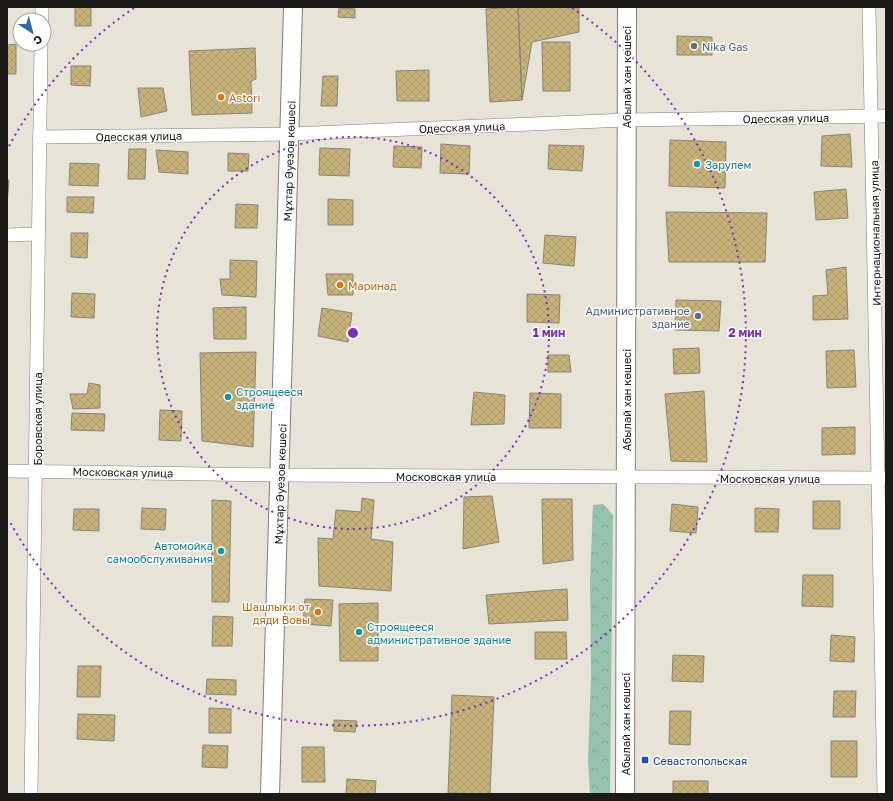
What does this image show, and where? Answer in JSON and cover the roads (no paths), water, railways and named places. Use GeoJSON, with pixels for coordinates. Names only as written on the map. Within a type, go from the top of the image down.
{"type":"FeatureCollection","features":[{"type":"Feature","properties":{"kind":"main road","name":"Мұхтар Әуезов көшесі"},"geometry":{"type":"LineString","coordinates":[[270,794],[293,7]]}},
{"type":"Feature","properties":{"kind":"main road","name":"Абылай хан көшесі"},"geometry":{"type":"LineString","coordinates":[[625,794],[627,7]]}},
{"type":"Feature","properties":{"kind":"street","name":"Интернациональная улица"},"geometry":{"type":"LineString","coordinates":[[870,7],[882,478],[884,794]]}},
{"type":"Feature","properties":{"kind":"street","name":"Боровская улица"},"geometry":{"type":"LineString","coordinates":[[31,794],[36,471],[37,234],[41,52]]}},
{"type":"Feature","properties":{"kind":"street","name":"Одесская улица"},"geometry":{"type":"LineString","coordinates":[[39,137],[290,134],[626,120],[886,116]]}},
{"type":"Feature","properties":{"kind":"street"},"geometry":{"type":"LineString","coordinates":[[7,235],[37,234]]}},
{"type":"Feature","properties":{"kind":"street","name":"Московская улица"},"geometry":{"type":"LineString","coordinates":[[7,471],[280,475],[882,478]]}},
{"type":"Feature","properties":{"kind":"place","name":"Nika Gas"},"geometry":{"type":"Point","coordinates":[694,46]}},
{"type":"Feature","properties":{"kind":"place","name":"Astori"},"geometry":{"type":"Point","coordinates":[221,97]}},
{"type":"Feature","properties":{"kind":"place","name":"Зарулем"},"geometry":{"type":"Point","coordinates":[697,164]}},
{"type":"Feature","properties":{"kind":"place","name":"Маринад"},"geometry":{"type":"Point","coordinates":[340,285]}},
{"type":"Feature","properties":{"kind":"place","name":"Административное здание"},"geometry":{"type":"Point","coordinates":[698,316]}},
{"type":"Feature","properties":{"kind":"place","name":"Строящееся здание"},"geometry":{"type":"Point","coordinates":[228,397]}},
{"type":"Feature","properties":{"kind":"place","name":"Автомойка самообслуживания"},"geometry":{"type":"Point","coordinates":[221,551]}},
{"type":"Feature","properties":{"kind":"place","name":"Шашлыки от дяди Вовы"},"geometry":{"type":"Point","coordinates":[318,612]}},
{"type":"Feature","properties":{"kind":"place","name":"Строящееся административное здание"},"geometry":{"type":"Point","coordinates":[359,632]}},
{"type":"Feature","properties":{"kind":"place","name":"Севастопольская"},"geometry":{"type":"Point","coordinates":[645,760]}}]}
